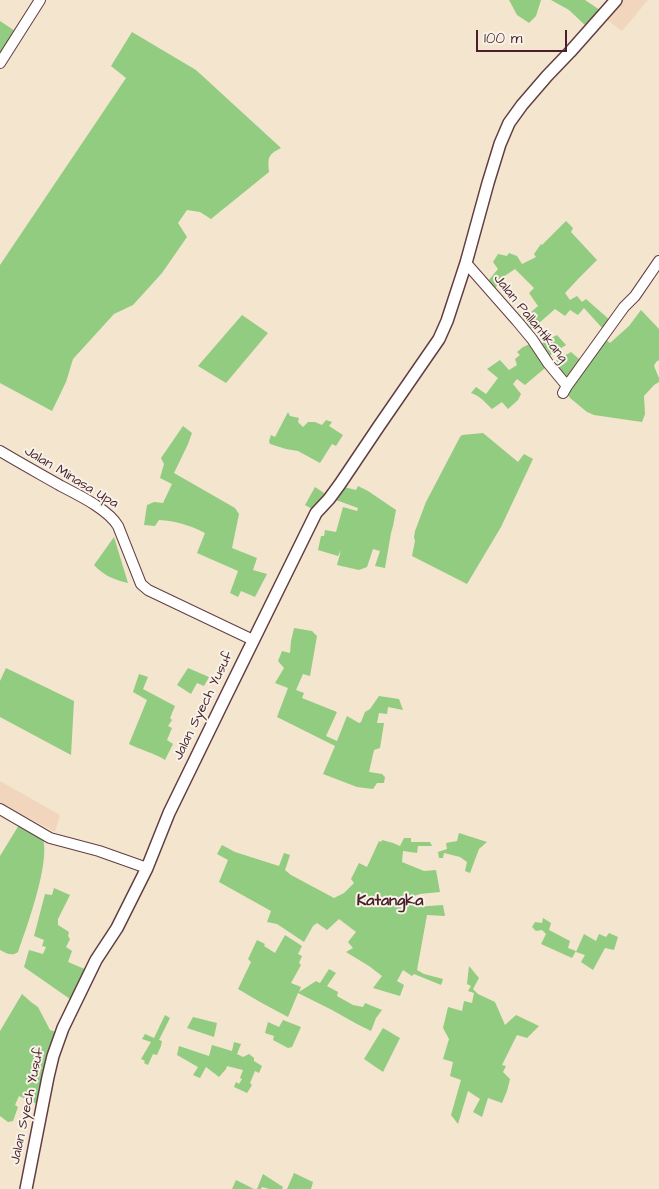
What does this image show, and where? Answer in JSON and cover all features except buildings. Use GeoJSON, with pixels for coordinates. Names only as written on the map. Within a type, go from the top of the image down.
{"type":"FeatureCollection","features":[{"type":"Feature","properties":{"kind":"main road","name":"Jalan Syech Yusuf"},"geometry":{"type":"LineString","coordinates":[[26,1189],[48,1077],[58,1041],[96,960],[117,928],[147,868],[169,813],[316,513],[340,484],[437,342],[447,321],[466,263],[500,144],[509,123],[522,104],[616,0]]}},
{"type":"Feature","properties":{"kind":"street"},"geometry":{"type":"LineString","coordinates":[[0,63],[40,0]]}},
{"type":"Feature","properties":{"kind":"street","name":"Jalan Pallantikang"},"geometry":{"type":"LineString","coordinates":[[466,263],[518,321],[565,390],[659,261]]}},
{"type":"Feature","properties":{"kind":"street","name":"Jalan Minasa Upa"},"geometry":{"type":"LineString","coordinates":[[0,451],[78,495],[114,520],[141,584],[148,590],[253,640]]}},
{"type":"Feature","properties":{"kind":"street"},"geometry":{"type":"LineString","coordinates":[[0,809],[50,838],[99,851],[147,868]]}},
{"type":"Feature","properties":{"kind":"shaded area"},"geometry":{"type":"Polygon","coordinates":[[[622,0],[648,0],[622,31],[606,19],[622,0]]]}},
{"type":"Feature","properties":{"kind":"shaded area"},"geometry":{"type":"Polygon","coordinates":[[[0,781],[60,815],[55,832],[0,803],[0,781]]]}},
{"type":"Feature","properties":{"kind":"green space"},"geometry":{"type":"Polygon","coordinates":[[[509,0],[541,0],[536,16],[529,23],[517,15],[509,0]]]}},
{"type":"Feature","properties":{"kind":"green space"},"geometry":{"type":"Polygon","coordinates":[[[551,0],[585,0],[603,12],[587,27],[569,10],[551,0]]]}},
{"type":"Feature","properties":{"kind":"green space"},"geometry":{"type":"Polygon","coordinates":[[[0,21],[15,31],[0,56],[0,21]]]}},
{"type":"Feature","properties":{"kind":"green space"},"geometry":{"type":"Polygon","coordinates":[[[132,32],[196,70],[281,148],[269,157],[269,172],[211,219],[200,212],[187,210],[178,223],[187,237],[162,273],[133,305],[114,314],[73,359],[66,382],[52,411],[0,383],[0,265],[126,78],[111,66],[132,32]]]}},
{"type":"Feature","properties":{"kind":"green space"},"geometry":{"type":"Polygon","coordinates":[[[566,221],[573,228],[571,232],[597,260],[565,293],[570,300],[577,296],[582,302],[586,299],[611,321],[603,329],[584,308],[578,315],[570,310],[565,316],[555,309],[530,331],[522,320],[538,306],[529,293],[534,288],[515,269],[500,279],[495,289],[488,281],[498,269],[493,262],[498,254],[507,256],[509,253],[517,256],[522,264],[536,257],[534,254],[541,244],[566,221]]]}},
{"type":"Feature","properties":{"kind":"green space"},"geometry":{"type":"Polygon","coordinates":[[[641,310],[659,329],[659,360],[654,366],[659,382],[644,396],[645,414],[642,422],[594,415],[587,412],[570,398],[561,385],[553,362],[571,352],[586,365],[604,338],[610,343],[629,326],[641,310]]]}},
{"type":"Feature","properties":{"kind":"green space"},"geometry":{"type":"Polygon","coordinates":[[[242,315],[268,333],[226,383],[198,366],[242,315]]]}},
{"type":"Feature","properties":{"kind":"green space"},"geometry":{"type":"Polygon","coordinates":[[[557,335],[566,345],[549,356],[540,344],[557,335]]]}},
{"type":"Feature","properties":{"kind":"green space"},"geometry":{"type":"Polygon","coordinates":[[[530,344],[545,368],[525,385],[517,379],[513,384],[521,394],[518,400],[508,409],[502,402],[492,409],[471,393],[476,387],[486,394],[498,378],[487,369],[500,360],[509,370],[517,365],[515,359],[520,355],[517,352],[530,344]]]}},
{"type":"Feature","properties":{"kind":"green space"},"geometry":{"type":"Polygon","coordinates":[[[288,412],[290,416],[299,418],[298,422],[303,427],[308,422],[322,425],[326,420],[332,422],[329,426],[343,435],[336,446],[332,444],[320,463],[298,451],[270,444],[271,435],[275,437],[288,412]]]}},
{"type":"Feature","properties":{"kind":"green space"},"geometry":{"type":"Polygon","coordinates":[[[183,426],[192,433],[174,473],[235,508],[239,514],[232,548],[257,558],[253,570],[267,574],[255,597],[241,591],[238,597],[230,593],[238,571],[197,553],[205,533],[183,524],[159,520],[155,526],[144,525],[147,505],[154,502],[163,503],[172,484],[160,478],[164,464],[161,458],[183,426]]]}},
{"type":"Feature","properties":{"kind":"green space"},"geometry":{"type":"Polygon","coordinates":[[[483,433],[518,462],[524,454],[533,459],[501,527],[467,584],[412,556],[414,537],[426,502],[460,437],[462,435],[483,433]]]}},
{"type":"Feature","properties":{"kind":"green space"},"geometry":{"type":"Polygon","coordinates":[[[358,486],[396,510],[385,568],[375,566],[380,551],[373,549],[367,567],[359,570],[337,565],[341,550],[338,556],[318,550],[321,536],[324,536],[325,530],[336,532],[343,507],[357,511],[358,508],[336,500],[344,487],[356,490],[358,486]]]}},
{"type":"Feature","properties":{"kind":"green space"},"geometry":{"type":"Polygon","coordinates":[[[315,487],[327,495],[314,510],[305,505],[315,487]]]}},
{"type":"Feature","properties":{"kind":"green space"},"geometry":{"type":"Polygon","coordinates":[[[114,537],[128,583],[109,577],[94,565],[114,537]]]}},
{"type":"Feature","properties":{"kind":"green space"},"geometry":{"type":"Polygon","coordinates":[[[294,628],[312,631],[317,636],[310,676],[303,674],[296,690],[304,693],[302,698],[337,712],[326,736],[337,741],[347,716],[359,723],[361,722],[365,712],[370,709],[379,696],[399,699],[403,710],[388,707],[387,714],[379,713],[377,723],[384,723],[380,748],[374,750],[369,772],[382,774],[385,777],[384,783],[377,783],[373,789],[357,787],[323,774],[335,746],[277,717],[288,688],[275,683],[284,668],[278,661],[282,651],[290,653],[294,628]]]}},
{"type":"Feature","properties":{"kind":"green space"},"geometry":{"type":"Polygon","coordinates":[[[6,668],[74,701],[71,755],[0,717],[0,681],[6,668]]]}},
{"type":"Feature","properties":{"kind":"green space"},"geometry":{"type":"Polygon","coordinates":[[[188,668],[209,677],[204,686],[197,683],[191,694],[177,685],[188,668]]]}},
{"type":"Feature","properties":{"kind":"green space"},"geometry":{"type":"Polygon","coordinates":[[[139,674],[148,677],[143,689],[175,706],[170,718],[172,720],[168,726],[172,728],[167,740],[173,744],[165,760],[129,744],[147,700],[133,692],[139,674]]]}},
{"type":"Feature","properties":{"kind":"green space"},"geometry":{"type":"Polygon","coordinates":[[[19,825],[43,838],[44,849],[41,879],[32,911],[18,952],[11,954],[0,950],[0,856],[19,825]]]}},
{"type":"Feature","properties":{"kind":"green space"},"geometry":{"type":"Polygon","coordinates":[[[459,833],[487,842],[479,849],[470,873],[465,871],[467,862],[460,857],[444,853],[443,858],[439,858],[438,852],[447,849],[446,843],[457,841],[459,833]]]}},
{"type":"Feature","properties":{"kind":"green space"},"geometry":{"type":"Polygon","coordinates":[[[404,838],[411,838],[411,842],[430,842],[432,846],[418,846],[417,853],[403,851],[402,862],[424,871],[436,870],[440,892],[411,897],[410,903],[414,903],[415,907],[443,905],[445,916],[427,915],[417,970],[443,979],[441,985],[414,974],[412,976],[403,970],[397,981],[404,985],[400,996],[373,988],[382,976],[346,952],[353,948],[348,942],[356,932],[339,919],[327,930],[317,923],[313,926],[304,942],[277,924],[267,922],[271,911],[219,882],[228,860],[217,854],[222,845],[235,852],[279,866],[284,853],[290,855],[285,870],[334,898],[344,893],[354,883],[351,879],[359,863],[367,867],[379,841],[381,842],[382,840],[400,846],[404,838]]]}},
{"type":"Feature","properties":{"kind":"green space"},"geometry":{"type":"Polygon","coordinates":[[[54,888],[70,895],[58,919],[58,925],[69,932],[68,936],[70,939],[66,947],[72,951],[68,962],[87,970],[70,999],[24,967],[29,950],[43,954],[46,947],[42,946],[44,940],[34,936],[45,894],[52,895],[54,888]]]}},
{"type":"Feature","properties":{"kind":"green space"},"geometry":{"type":"Polygon","coordinates":[[[543,918],[551,923],[549,930],[570,941],[568,948],[576,951],[572,958],[541,944],[546,934],[542,930],[536,931],[532,927],[535,922],[542,923],[543,918]]]}},
{"type":"Feature","properties":{"kind":"green space"},"geometry":{"type":"Polygon","coordinates":[[[609,933],[618,937],[614,950],[605,948],[593,970],[581,962],[585,955],[576,952],[584,934],[596,941],[599,934],[606,937],[609,933]]]}},
{"type":"Feature","properties":{"kind":"green space"},"geometry":{"type":"Polygon","coordinates":[[[285,935],[302,946],[298,954],[302,956],[299,963],[301,965],[291,983],[301,987],[299,992],[316,981],[320,983],[329,969],[336,973],[327,986],[338,992],[337,996],[353,1005],[363,1007],[365,1003],[382,1010],[376,1018],[371,1031],[298,993],[288,1017],[238,989],[251,962],[248,959],[257,940],[275,953],[285,935]]]}},
{"type":"Feature","properties":{"kind":"green space"},"geometry":{"type":"Polygon","coordinates":[[[469,966],[479,978],[473,989],[478,994],[495,1002],[505,1025],[516,1015],[539,1026],[527,1038],[517,1035],[502,1065],[506,1066],[503,1072],[510,1079],[502,1103],[488,1098],[482,1117],[473,1112],[480,1099],[468,1091],[458,1124],[451,1115],[461,1080],[450,1076],[453,1062],[443,1059],[449,1039],[443,1028],[448,1007],[462,1011],[464,1001],[472,1003],[474,993],[468,991],[471,986],[467,984],[469,966]]]}},
{"type":"Feature","properties":{"kind":"green space"},"geometry":{"type":"Polygon","coordinates":[[[22,994],[38,1007],[50,1030],[56,1032],[45,1063],[37,1104],[19,1096],[15,1105],[18,1107],[13,1121],[8,1122],[0,1116],[0,1031],[22,994]]]}},
{"type":"Feature","properties":{"kind":"green space"},"geometry":{"type":"Polygon","coordinates":[[[165,1015],[170,1018],[159,1040],[162,1041],[161,1046],[157,1055],[153,1054],[148,1065],[141,1059],[151,1042],[142,1039],[145,1034],[154,1038],[165,1015]]]}},
{"type":"Feature","properties":{"kind":"green space"},"geometry":{"type":"Polygon","coordinates":[[[193,1017],[217,1023],[214,1037],[187,1028],[193,1017]]]}},
{"type":"Feature","properties":{"kind":"green space"},"geometry":{"type":"Polygon","coordinates":[[[283,1020],[301,1027],[292,1047],[288,1048],[273,1040],[274,1036],[265,1033],[268,1022],[279,1027],[283,1020]]]}},
{"type":"Feature","properties":{"kind":"green space"},"geometry":{"type":"Polygon","coordinates":[[[383,1028],[400,1038],[383,1072],[364,1059],[383,1028]]]}},
{"type":"Feature","properties":{"kind":"green space"},"geometry":{"type":"Polygon","coordinates":[[[234,1042],[241,1044],[237,1054],[243,1057],[249,1054],[254,1058],[254,1061],[262,1066],[259,1073],[255,1071],[250,1083],[252,1085],[247,1093],[234,1087],[236,1082],[239,1084],[242,1079],[240,1078],[243,1070],[227,1066],[219,1077],[206,1067],[200,1078],[193,1075],[198,1067],[177,1055],[179,1046],[209,1056],[212,1045],[232,1051],[234,1042]]]}},
{"type":"Feature","properties":{"kind":"green space"},"geometry":{"type":"Polygon","coordinates":[[[294,1173],[313,1182],[311,1189],[287,1189],[294,1173]]]}},
{"type":"Feature","properties":{"kind":"green space"},"geometry":{"type":"Polygon","coordinates":[[[263,1174],[283,1187],[282,1189],[262,1187],[257,1189],[263,1174]]]}},
{"type":"Feature","properties":{"kind":"green space"},"geometry":{"type":"Polygon","coordinates":[[[236,1180],[254,1189],[232,1189],[236,1180]]]}},
{"type":"Feature","properties":{"kind":"district","name":"Katangka"},"geometry":{"type":"Point","coordinates":[390,902]}}]}
